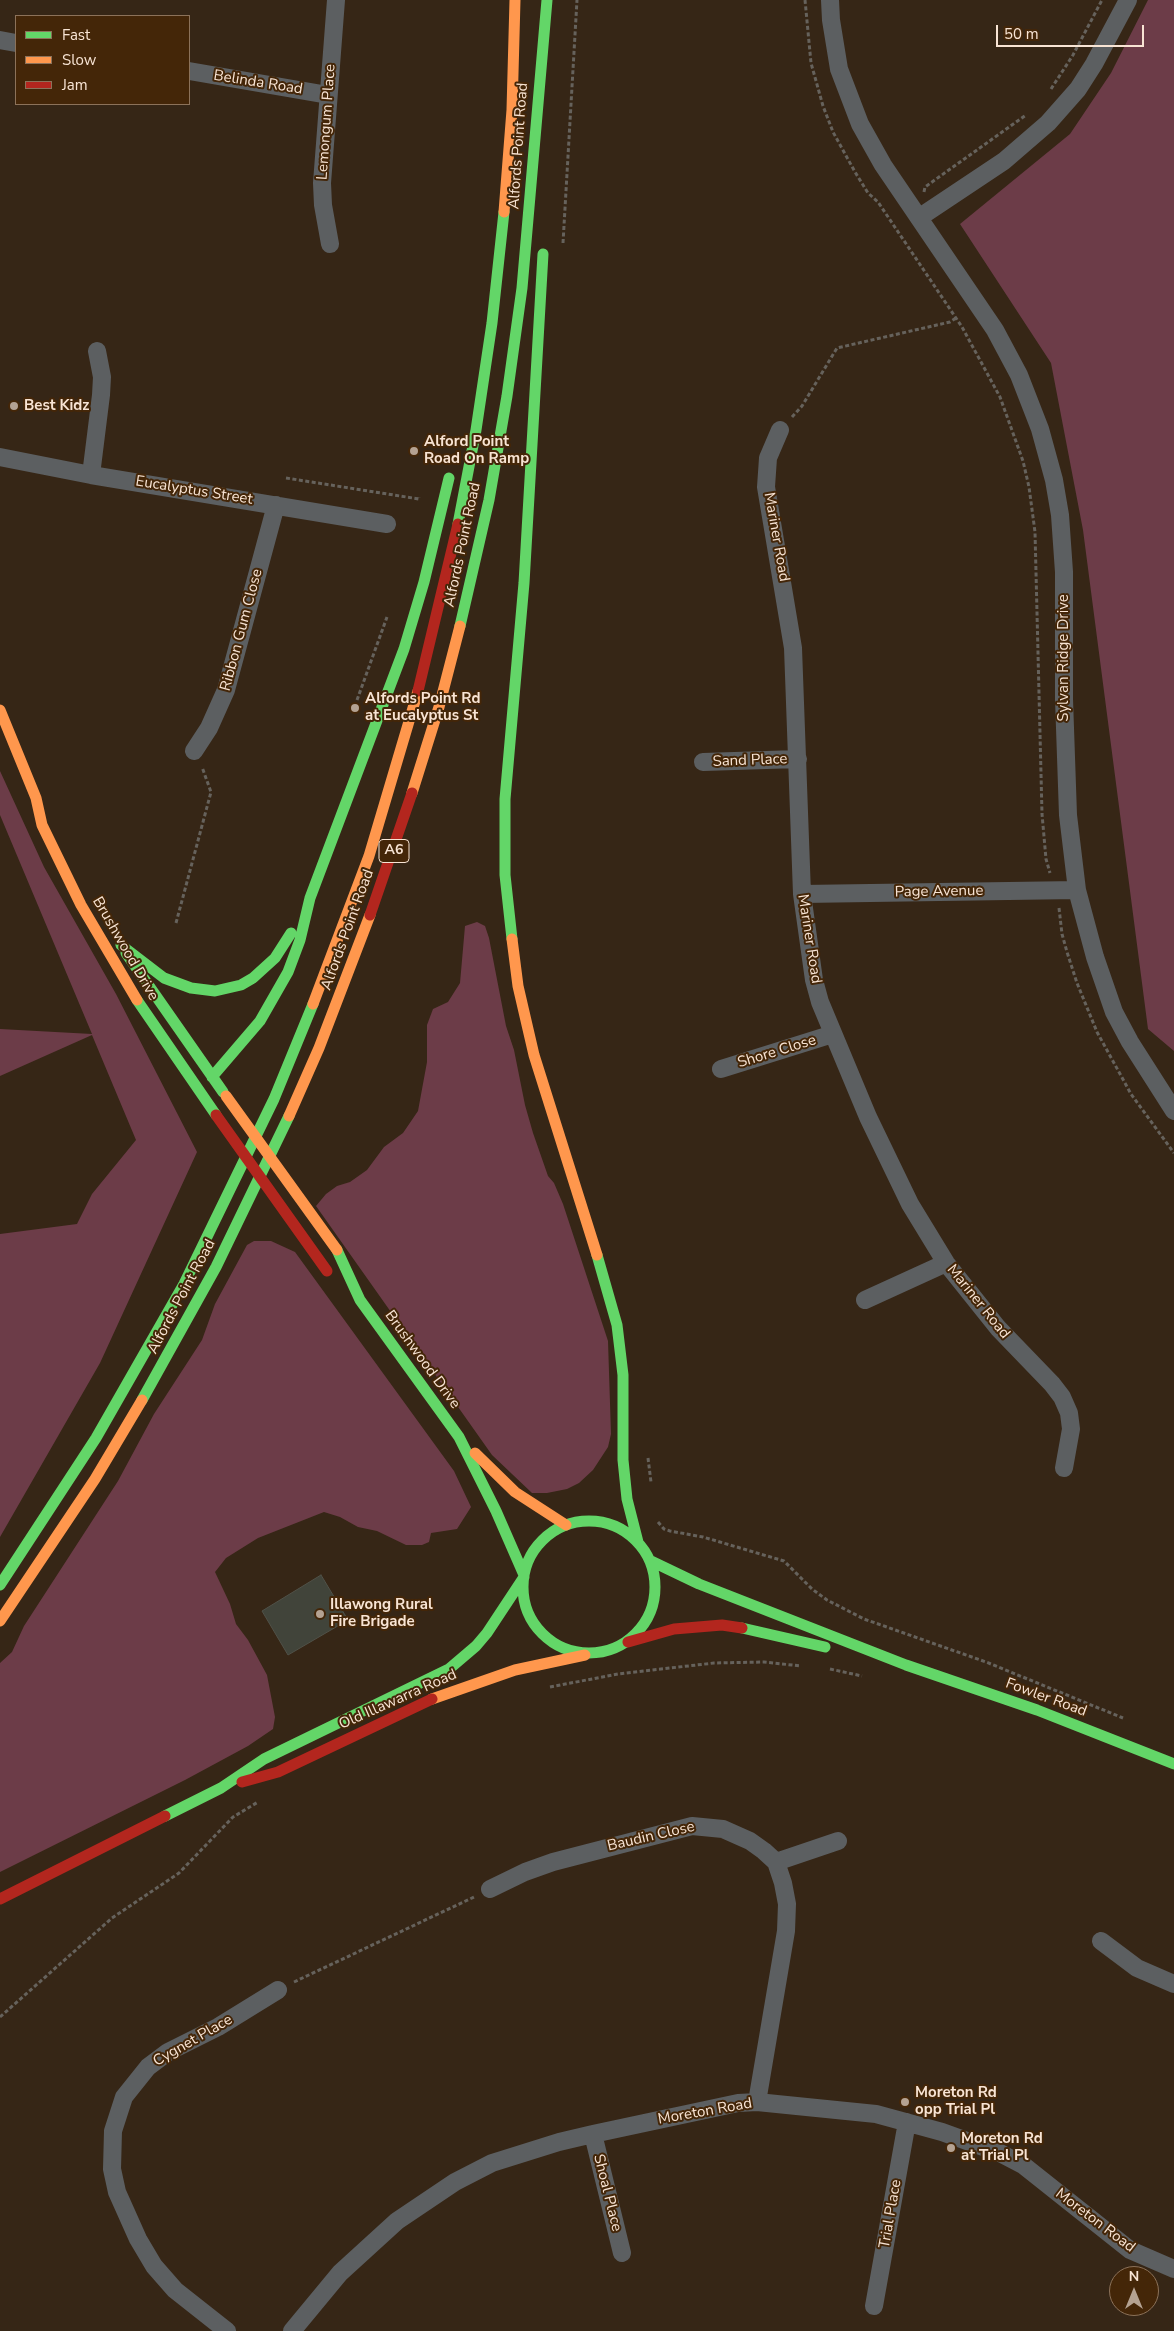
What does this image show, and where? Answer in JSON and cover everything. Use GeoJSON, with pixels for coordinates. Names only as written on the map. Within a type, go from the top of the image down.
{"type":"FeatureCollection","features":[{"type":"Feature","properties":{"kind":"main road"},"geometry":{"type":"LineString","coordinates":[[501,83],[513,0]]}},
{"type":"Feature","properties":{"kind":"main road","name":"Alfords Point Road"},"geometry":{"type":"LineString","coordinates":[[0,1585],[96,1438],[184,1284],[278,1090],[328,969],[374,839],[406,736],[435,627],[457,532],[476,430],[492,323],[504,216],[512,110],[513,0]]}},
{"type":"Feature","properties":{"kind":"main road"},"geometry":{"type":"LineString","coordinates":[[548,0],[550,100]]}},
{"type":"Feature","properties":{"kind":"main road","name":"Alfords Point Road"},"geometry":{"type":"LineString","coordinates":[[0,1621],[60,1533],[124,1431],[216,1267],[319,1048],[399,836],[457,639],[493,473],[507,396],[522,288],[548,0]]}},
{"type":"Feature","properties":{"kind":"main road"},"geometry":{"type":"LineString","coordinates":[[544,238],[523,592],[507,772],[505,875],[512,948],[525,1019],[610,1294],[617,1325],[623,1375],[623,1460],[627,1499],[638,1542]]}},
{"type":"Feature","properties":{"kind":"main road"},"geometry":{"type":"LineString","coordinates":[[209,1105],[212,1077],[260,1021],[279,991],[300,940],[310,898],[404,649],[426,574],[451,470]]}},
{"type":"Feature","properties":{"kind":"main road","name":"Brushwood Drive"},"geometry":{"type":"LineString","coordinates":[[0,710],[36,798],[42,825],[54,852],[105,948],[161,1038],[216,1115],[334,1277],[360,1300]]}},
{"type":"Feature","properties":{"kind":"main road","name":"Brushwood Drive"},"geometry":{"type":"LineString","coordinates":[[36,798],[52,820],[78,872]]}},
{"type":"Feature","properties":{"kind":"main road"},"geometry":{"type":"LineString","coordinates":[[121,945],[164,978],[177,984],[204,991],[228,989],[253,978],[275,958],[310,898]]}},
{"type":"Feature","properties":{"kind":"main road","name":"Brushwood Drive"},"geometry":{"type":"LineString","coordinates":[[113,932],[212,1077],[337,1250],[360,1300],[459,1437],[496,1510],[524,1576]]}},
{"type":"Feature","properties":{"kind":"main road","name":"Brushwood Drive"},"geometry":{"type":"LineString","coordinates":[[459,1437],[515,1492],[566,1525]]}},
{"type":"Feature","properties":{"kind":"main road"},"geometry":{"type":"LineString","coordinates":[[585,1521],[605,1523],[623,1530],[638,1542],[651,1561],[656,1583],[654,1606],[644,1626],[628,1642],[611,1650],[592,1654],[575,1652],[560,1647],[546,1638],[535,1626],[525,1603],[524,1576],[532,1554],[546,1536],[566,1525],[585,1521]]}},
{"type":"Feature","properties":{"kind":"main road","name":"Fowler Road"},"geometry":{"type":"LineString","coordinates":[[651,1561],[699,1584],[906,1664],[1037,1710],[1174,1764]]}},
{"type":"Feature","properties":{"kind":"main road","name":"Old Illawarra Road"},"geometry":{"type":"LineString","coordinates":[[0,1899],[222,1788],[264,1758],[370,1709],[449,1669],[476,1646],[487,1633],[524,1576]]}},
{"type":"Feature","properties":{"kind":"main road","name":"Fowler Road"},"geometry":{"type":"LineString","coordinates":[[628,1642],[674,1629],[722,1625],[756,1630],[906,1664]]}},
{"type":"Feature","properties":{"kind":"main road","name":"Old Illawarra Road"},"geometry":{"type":"LineString","coordinates":[[222,1788],[278,1772],[412,1707],[449,1692],[514,1670],[592,1654]]}},
{"type":"Feature","properties":{"kind":"street","name":"Lemongum Place"},"geometry":{"type":"LineString","coordinates":[[330,244],[323,205],[322,183],[336,0]]}},
{"type":"Feature","properties":{"kind":"street","name":"Sylvan Ridge Drive"},"geometry":{"type":"LineString","coordinates":[[830,0],[834,46],[847,95],[870,145],[995,330],[1010,356],[1040,429],[1054,480],[1060,515],[1064,572],[1064,699],[1068,815],[1077,890],[1095,956],[1114,1012],[1130,1042],[1174,1111]]}},
{"type":"Feature","properties":{"kind":"street"},"geometry":{"type":"LineString","coordinates":[[920,217],[1004,161],[1048,123],[1078,89],[1094,64],[1128,0]]}},
{"type":"Feature","properties":{"kind":"street"},"geometry":{"type":"LineString","coordinates":[[0,40],[15,43]]}},
{"type":"Feature","properties":{"kind":"street","name":"Belinda Road"},"geometry":{"type":"LineString","coordinates":[[190,72],[328,94]]}},
{"type":"Feature","properties":{"kind":"street"},"geometry":{"type":"LineString","coordinates":[[91,475],[102,377],[97,351]]}},
{"type":"Feature","properties":{"kind":"street","name":"Mariner Road"},"geometry":{"type":"LineString","coordinates":[[780,430],[768,458],[766,487],[793,648],[802,894],[814,980],[833,1034],[897,1180],[946,1263],[998,1328],[1052,1384],[1062,1398],[1069,1413],[1071,1429],[1064,1468]]}},
{"type":"Feature","properties":{"kind":"street","name":"Eucalyptus Street"},"geometry":{"type":"LineString","coordinates":[[0,457],[91,475],[387,524]]}},
{"type":"Feature","properties":{"kind":"street","name":"Ribbon Gum Close"},"geometry":{"type":"LineString","coordinates":[[194,751],[209,728],[226,690],[276,505]]}},
{"type":"Feature","properties":{"kind":"street","name":"Sand Place"},"geometry":{"type":"LineString","coordinates":[[703,762],[798,759]]}},
{"type":"Feature","properties":{"kind":"street","name":"Page Avenue"},"geometry":{"type":"LineString","coordinates":[[802,894],[1077,890]]}},
{"type":"Feature","properties":{"kind":"street","name":"Shore Close"},"geometry":{"type":"LineString","coordinates":[[721,1069],[833,1034]]}},
{"type":"Feature","properties":{"kind":"street"},"geometry":{"type":"LineString","coordinates":[[865,1300],[946,1263]]}},
{"type":"Feature","properties":{"kind":"street","name":"Baudin Close"},"geometry":{"type":"LineString","coordinates":[[490,1889],[553,1862],[692,1826],[723,1829],[750,1841],[776,1862]]}},
{"type":"Feature","properties":{"kind":"street"},"geometry":{"type":"LineString","coordinates":[[757,2102],[786,1931],[787,1904],[776,1862],[838,1841]]}},
{"type":"Feature","properties":{"kind":"street"},"geometry":{"type":"LineString","coordinates":[[1101,1941],[1137,1968],[1174,1984]]}},
{"type":"Feature","properties":{"kind":"street","name":"Cygnet Place"},"geometry":{"type":"LineString","coordinates":[[227,2331],[175,2290],[154,2266],[138,2238],[118,2192],[112,2169],[113,2131],[124,2097],[148,2067],[168,2052],[218,2026],[278,1990]]}},
{"type":"Feature","properties":{"kind":"street","name":"Moreton Road"},"geometry":{"type":"LineString","coordinates":[[292,2331],[357,2255],[397,2222],[455,2182],[492,2164],[593,2134],[738,2103],[757,2102],[805,2105],[876,2114],[907,2122],[1000,2153],[1023,2166],[1130,2250],[1174,2269]]}},
{"type":"Feature","properties":{"kind":"street","name":"Trial Place"},"geometry":{"type":"LineString","coordinates":[[874,2306],[907,2122]]}},
{"type":"Feature","properties":{"kind":"street","name":"Shoal Place"},"geometry":{"type":"LineString","coordinates":[[593,2134],[622,2253]]}},
{"type":"Feature","properties":{"kind":"path"},"geometry":{"type":"LineString","coordinates":[[562,252],[577,0]]}},
{"type":"Feature","properties":{"kind":"path"},"geometry":{"type":"LineString","coordinates":[[805,0],[811,63],[823,106],[833,132],[864,186],[878,202],[956,318],[1000,397],[1017,438],[1029,487],[1036,560],[1042,814],[1046,859],[1064,943],[1077,983],[1097,1032],[1131,1094],[1174,1154]]}},
{"type":"Feature","properties":{"kind":"path"},"geometry":{"type":"LineString","coordinates":[[1047,94],[1073,55],[1102,0]]}},
{"type":"Feature","properties":{"kind":"path"},"geometry":{"type":"LineString","coordinates":[[920,217],[925,187],[1028,114]]}},
{"type":"Feature","properties":{"kind":"path"},"geometry":{"type":"LineString","coordinates":[[780,430],[802,406],[837,348],[950,322],[956,318]]}},
{"type":"Feature","properties":{"kind":"path"},"geometry":{"type":"LineString","coordinates":[[286,478],[419,500],[421,492]]}},
{"type":"Feature","properties":{"kind":"path"},"geometry":{"type":"LineString","coordinates":[[355,708],[388,615]]}},
{"type":"Feature","properties":{"kind":"path"},"geometry":{"type":"LineString","coordinates":[[176,923],[211,792],[194,751]]}},
{"type":"Feature","properties":{"kind":"path"},"geometry":{"type":"LineString","coordinates":[[647,1450],[650,1487]]}},
{"type":"Feature","properties":{"kind":"path"},"geometry":{"type":"LineString","coordinates":[[656,1518],[664,1529],[670,1532],[703,1537],[784,1561],[812,1589],[827,1600],[864,1619],[986,1662],[1131,1721]]}},
{"type":"Feature","properties":{"kind":"path"},"geometry":{"type":"LineString","coordinates":[[548,1688],[618,1674],[714,1663],[764,1662],[809,1667]]}},
{"type":"Feature","properties":{"kind":"path"},"geometry":{"type":"LineString","coordinates":[[826,1669],[862,1676]]}},
{"type":"Feature","properties":{"kind":"path"},"geometry":{"type":"LineString","coordinates":[[0,2017],[112,1918],[179,1872],[233,1816],[265,1799]]}},
{"type":"Feature","properties":{"kind":"path"},"geometry":{"type":"LineString","coordinates":[[278,1990],[490,1889]]}},
{"type":"Feature","properties":{"kind":"shaded area"},"geometry":{"type":"Polygon","coordinates":[[[1148,0],[1174,0],[1174,1051],[1148,1029],[1083,530],[1051,363],[960,224],[1070,134],[1111,73],[1148,0]]]}},
{"type":"Feature","properties":{"kind":"shaded area"},"geometry":{"type":"Polygon","coordinates":[[[0,771],[44,867],[116,994],[197,1152],[100,1363],[0,1537],[0,1234],[77,1224],[92,1194],[136,1140],[92,1035],[0,1076],[0,1029],[92,1034],[0,815],[0,771]]]}},
{"type":"Feature","properties":{"kind":"shaded area"},"geometry":{"type":"Polygon","coordinates":[[[477,922],[485,926],[489,938],[506,1026],[514,1050],[525,1105],[533,1133],[548,1176],[554,1183],[563,1204],[608,1341],[611,1434],[608,1447],[593,1470],[579,1483],[567,1489],[547,1493],[532,1493],[492,1455],[316,1206],[326,1194],[337,1186],[350,1182],[367,1170],[384,1147],[403,1133],[418,1111],[427,1062],[427,1025],[433,1009],[448,1002],[460,983],[465,926],[477,922]]]}},
{"type":"Feature","properties":{"kind":"shaded area"},"geometry":{"type":"Polygon","coordinates":[[[254,1241],[271,1241],[295,1252],[454,1471],[471,1507],[457,1529],[431,1533],[429,1542],[422,1545],[406,1545],[377,1531],[358,1527],[340,1517],[324,1512],[258,1538],[226,1558],[215,1572],[230,1604],[236,1624],[248,1640],[267,1675],[275,1717],[273,1729],[248,1746],[185,1780],[0,1872],[0,1663],[12,1652],[24,1626],[118,1481],[154,1414],[202,1340],[215,1304],[247,1245],[254,1241]]]}},
{"type":"Feature","properties":{"kind":"building"},"geometry":{"type":"Polygon","coordinates":[[[321,1575],[348,1620],[288,1655],[262,1611],[321,1575]]]}},
{"type":"Feature","properties":{"kind":"traffic: fast"},"geometry":{"type":"LineString","coordinates":[[460,626],[489,500],[507,396],[522,288],[547,0]]}},
{"type":"Feature","properties":{"kind":"traffic: fast"},"geometry":{"type":"LineString","coordinates":[[458,524],[476,430],[492,323],[504,212]]}},
{"type":"Feature","properties":{"kind":"traffic: fast"},"geometry":{"type":"LineString","coordinates":[[512,939],[505,875],[505,799],[524,583],[543,254]]}},
{"type":"Feature","properties":{"kind":"traffic: fast"},"geometry":{"type":"LineString","coordinates":[[212,1077],[260,1021],[288,972],[300,940],[310,898],[404,649],[424,582],[449,478]]}},
{"type":"Feature","properties":{"kind":"traffic: fast"},"geometry":{"type":"LineString","coordinates":[[121,945],[164,978],[191,988],[215,991],[241,985],[253,978],[275,958],[291,933]]}},
{"type":"Feature","properties":{"kind":"traffic: fast"},"geometry":{"type":"LineString","coordinates":[[126,953],[223,1092]]}},
{"type":"Feature","properties":{"kind":"traffic: fast"},"geometry":{"type":"LineString","coordinates":[[137,1000],[216,1115]]}},
{"type":"Feature","properties":{"kind":"traffic: fast"},"geometry":{"type":"LineString","coordinates":[[0,1585],[96,1438],[184,1284],[274,1099],[313,1004]]}},
{"type":"Feature","properties":{"kind":"traffic: fast"},"geometry":{"type":"LineString","coordinates":[[142,1400],[216,1267],[289,1116]]}},
{"type":"Feature","properties":{"kind":"traffic: fast"},"geometry":{"type":"LineString","coordinates":[[337,1250],[360,1300],[459,1437],[496,1511],[524,1575]]}},
{"type":"Feature","properties":{"kind":"traffic: fast"},"geometry":{"type":"LineString","coordinates":[[597,1255],[617,1325],[623,1375],[623,1460],[627,1499],[638,1542]]}},
{"type":"Feature","properties":{"kind":"traffic: fast"},"geometry":{"type":"LineString","coordinates":[[589,1521],[602,1522],[614,1526],[636,1540],[650,1562],[654,1574],[655,1587],[654,1600],[650,1612],[636,1634],[614,1648],[602,1652],[589,1653],[576,1652],[564,1648],[542,1634],[528,1612],[524,1600],[523,1587],[524,1574],[528,1562],[542,1540],[564,1526],[576,1522],[589,1521]]}},
{"type":"Feature","properties":{"kind":"traffic: fast"},"geometry":{"type":"LineString","coordinates":[[651,1561],[699,1584],[906,1665],[1037,1710],[1174,1764]]}},
{"type":"Feature","properties":{"kind":"traffic: fast"},"geometry":{"type":"LineString","coordinates":[[165,1816],[221,1788],[264,1759],[449,1669],[476,1646],[487,1633],[524,1577]]}},
{"type":"Feature","properties":{"kind":"traffic: fast"},"geometry":{"type":"LineString","coordinates":[[742,1628],[825,1647]]}},
{"type":"Feature","properties":{"kind":"traffic: slow"},"geometry":{"type":"LineString","coordinates":[[504,212],[512,110],[515,0]]}},
{"type":"Feature","properties":{"kind":"traffic: slow"},"geometry":{"type":"LineString","coordinates":[[412,793],[439,707],[460,626]]}},
{"type":"Feature","properties":{"kind":"traffic: slow"},"geometry":{"type":"LineString","coordinates":[[313,1004],[369,856],[418,691]]}},
{"type":"Feature","properties":{"kind":"traffic: slow"},"geometry":{"type":"LineString","coordinates":[[0,710],[36,798],[42,825],[81,905],[137,1000]]}},
{"type":"Feature","properties":{"kind":"traffic: slow"},"geometry":{"type":"LineString","coordinates":[[289,1116],[319,1048],[370,915]]}},
{"type":"Feature","properties":{"kind":"traffic: slow"},"geometry":{"type":"LineString","coordinates":[[512,939],[518,986],[534,1055],[597,1255]]}},
{"type":"Feature","properties":{"kind":"traffic: slow"},"geometry":{"type":"LineString","coordinates":[[226,1096],[337,1250]]}},
{"type":"Feature","properties":{"kind":"traffic: slow"},"geometry":{"type":"LineString","coordinates":[[0,1621],[95,1479],[142,1400]]}},
{"type":"Feature","properties":{"kind":"traffic: slow"},"geometry":{"type":"LineString","coordinates":[[475,1453],[515,1492],[566,1525]]}},
{"type":"Feature","properties":{"kind":"traffic: slow"},"geometry":{"type":"LineString","coordinates":[[432,1699],[515,1670],[585,1655]]}},
{"type":"Feature","properties":{"kind":"traffic: jam"},"geometry":{"type":"LineString","coordinates":[[418,691],[458,524]]}},
{"type":"Feature","properties":{"kind":"traffic: jam"},"geometry":{"type":"LineString","coordinates":[[370,915],[412,793]]}},
{"type":"Feature","properties":{"kind":"traffic: jam"},"geometry":{"type":"LineString","coordinates":[[216,1115],[327,1271]]}},
{"type":"Feature","properties":{"kind":"traffic: jam"},"geometry":{"type":"LineString","coordinates":[[628,1642],[674,1629],[722,1625],[742,1628]]}},
{"type":"Feature","properties":{"kind":"traffic: jam"},"geometry":{"type":"LineString","coordinates":[[242,1782],[278,1772],[432,1699]]}},
{"type":"Feature","properties":{"kind":"traffic: jam"},"geometry":{"type":"LineString","coordinates":[[0,1899],[165,1816]]}},
{"type":"Feature","properties":{"kind":"place","name":"Best Kidz"},"geometry":{"type":"Point","coordinates":[14,406]}},
{"type":"Feature","properties":{"kind":"place","name":"Alford Point Road On Ramp"},"geometry":{"type":"Point","coordinates":[414,451]}},
{"type":"Feature","properties":{"kind":"place","name":"Alfords Point Rd at Eucalyptus St"},"geometry":{"type":"Point","coordinates":[355,708]}},
{"type":"Feature","properties":{"kind":"place","name":"Illawong Rural Fire Brigade"},"geometry":{"type":"Point","coordinates":[320,1614]}},
{"type":"Feature","properties":{"kind":"place","name":"Moreton Rd opp Trial Pl"},"geometry":{"type":"Point","coordinates":[905,2102]}},
{"type":"Feature","properties":{"kind":"place","name":"Moreton Rd at Trial Pl"},"geometry":{"type":"Point","coordinates":[951,2148]}}]}
